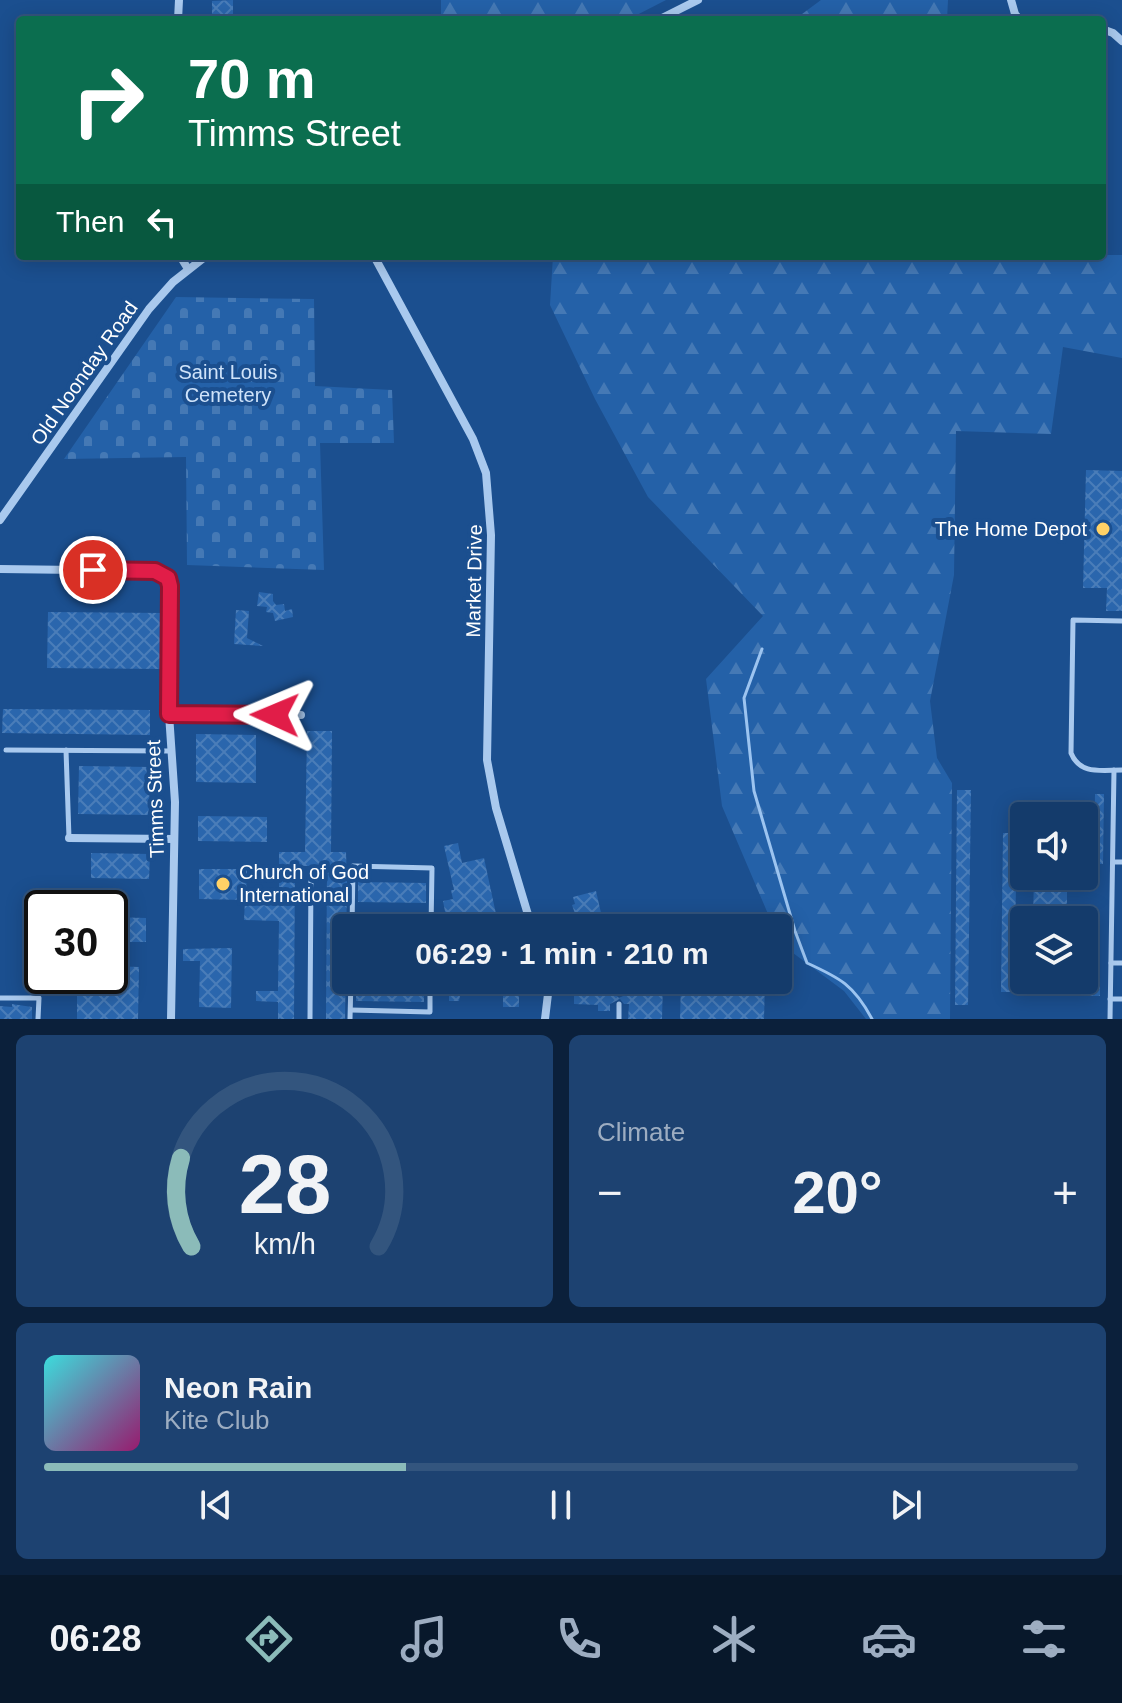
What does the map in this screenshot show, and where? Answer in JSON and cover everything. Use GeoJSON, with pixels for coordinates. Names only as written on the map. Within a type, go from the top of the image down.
{"type":"FeatureCollection","features":[{"type":"Feature","properties":{"kind":"street"},"geometry":{"type":"LineString","coordinates":[[666,16],[698,0]]}},
{"type":"Feature","properties":{"kind":"street"},"geometry":{"type":"LineString","coordinates":[[182,260],[188,269]]}},
{"type":"Feature","properties":{"kind":"street","name":"Old Noonday Road"},"geometry":{"type":"LineString","coordinates":[[0,520],[149,309],[161,294],[200,260]]}},
{"type":"Feature","properties":{"kind":"street","name":"Market Drive"},"geometry":{"type":"LineString","coordinates":[[376,260],[473,439],[486,473],[491,535],[487,760],[500,822],[528,914]]}},
{"type":"Feature","properties":{"kind":"street","name":"Timms Street"},"geometry":{"type":"LineString","coordinates":[[0,569],[155,571],[168,578],[169,714],[175,802],[171,1019]]}},
{"type":"Feature","properties":{"kind":"street"},"geometry":{"type":"LineString","coordinates":[[169,714],[301,715]]}},
{"type":"Feature","properties":{"kind":"street"},"geometry":{"type":"LineString","coordinates":[[69,838],[174,839]]}},
{"type":"Feature","properties":{"kind":"street"},"geometry":{"type":"LineString","coordinates":[[545,1019],[548,994]]}},
{"type":"Feature","properties":{"kind":"lane"},"geometry":{"type":"LineString","coordinates":[[1122,621],[1073,620],[1071,753],[1083,769],[1122,770]]}},
{"type":"Feature","properties":{"kind":"lane"},"geometry":{"type":"LineString","coordinates":[[6,750],[171,751]]}},
{"type":"Feature","properties":{"kind":"lane"},"geometry":{"type":"LineString","coordinates":[[66,750],[69,838]]}},
{"type":"Feature","properties":{"kind":"lane"},"geometry":{"type":"LineString","coordinates":[[1110,1019],[1114,770]]}},
{"type":"Feature","properties":{"kind":"lane"},"geometry":{"type":"LineString","coordinates":[[1113,862],[1122,862]]}},
{"type":"Feature","properties":{"kind":"lane"},"geometry":{"type":"LineString","coordinates":[[352,914],[353,866],[432,868],[431,914]]}},
{"type":"Feature","properties":{"kind":"lane"},"geometry":{"type":"LineString","coordinates":[[310,1019],[311,875]]}},
{"type":"Feature","properties":{"kind":"lane"},"geometry":{"type":"LineString","coordinates":[[1111,963],[1122,963]]}},
{"type":"Feature","properties":{"kind":"lane"},"geometry":{"type":"LineString","coordinates":[[350,1019],[351,994]]}},
{"type":"Feature","properties":{"kind":"lane"},"geometry":{"type":"LineString","coordinates":[[351,1010],[430,1012],[430,994]]}},
{"type":"Feature","properties":{"kind":"lane"},"geometry":{"type":"LineString","coordinates":[[0,998],[39,998],[38,1019]]}},
{"type":"Feature","properties":{"kind":"lane"},"geometry":{"type":"LineString","coordinates":[[1110,999],[1122,999]]}},
{"type":"Feature","properties":{"kind":"lane"},"geometry":{"type":"LineString","coordinates":[[619,1004],[619,1019]]}},
{"type":"Feature","properties":{"kind":"green space"},"geometry":{"type":"Polygon","coordinates":[[[441,0],[666,0],[635,16],[441,16],[441,0]]]}},
{"type":"Feature","properties":{"kind":"green space"},"geometry":{"type":"Polygon","coordinates":[[[821,0],[948,0],[947,16],[799,16],[821,0]]]}},
{"type":"Feature","properties":{"kind":"green space"},"geometry":{"type":"Polygon","coordinates":[[[1106,255],[1122,255],[1122,358],[1063,347],[1051,434],[956,431],[954,575],[930,701],[937,758],[952,783],[950,1019],[866,1019],[844,991],[792,952],[792,914],[768,914],[722,806],[706,679],[763,616],[648,497],[595,399],[550,305],[553,260],[1106,260],[1106,255]]]}},
{"type":"Feature","properties":{"kind":"green space","name":"Saint Louis Cemetery"},"geometry":{"type":"Polygon","coordinates":[[[176,297],[314,299],[315,386],[392,390],[394,443],[320,443],[324,570],[187,565],[186,457],[64,459],[176,297]]]}},
{"type":"Feature","properties":{"kind":"building"},"geometry":{"type":"Polygon","coordinates":[[[233,0],[233,15],[212,16],[212,1],[233,0]]]}},
{"type":"Feature","properties":{"kind":"building","name":"The Home Depot"},"geometry":{"type":"Polygon","coordinates":[[[1086,470],[1122,471],[1122,611],[1106,611],[1107,588],[1083,588],[1086,470]]]}},
{"type":"Feature","properties":{"kind":"building"},"geometry":{"type":"Polygon","coordinates":[[[259,592],[273,594],[276,605],[284,604],[285,611],[292,609],[293,617],[275,621],[273,613],[266,612],[267,607],[257,606],[259,592]]]}},
{"type":"Feature","properties":{"kind":"building"},"geometry":{"type":"Polygon","coordinates":[[[236,610],[249,611],[247,638],[263,646],[234,644],[236,610]]]}},
{"type":"Feature","properties":{"kind":"building"},"geometry":{"type":"Polygon","coordinates":[[[48,612],[163,613],[162,669],[47,668],[48,612]]]}},
{"type":"Feature","properties":{"kind":"building"},"geometry":{"type":"Polygon","coordinates":[[[3,709],[150,710],[150,735],[2,733],[3,709]]]}},
{"type":"Feature","properties":{"kind":"building"},"geometry":{"type":"Polygon","coordinates":[[[307,731],[332,731],[331,852],[346,852],[347,882],[347,914],[332,914],[332,994],[345,994],[345,1019],[326,1019],[327,866],[295,866],[294,1019],[278,1019],[278,1002],[256,1001],[256,991],[278,991],[279,921],[244,920],[245,900],[199,899],[199,869],[247,869],[246,894],[279,895],[279,852],[305,852],[307,731]]]}},
{"type":"Feature","properties":{"kind":"building"},"geometry":{"type":"Polygon","coordinates":[[[196,734],[256,735],[256,783],[196,782],[196,734]]]}},
{"type":"Feature","properties":{"kind":"building"},"geometry":{"type":"Polygon","coordinates":[[[79,766],[150,767],[149,815],[78,814],[79,766]]]}},
{"type":"Feature","properties":{"kind":"building"},"geometry":{"type":"Polygon","coordinates":[[[957,790],[971,790],[968,1005],[955,1005],[957,790]]]}},
{"type":"Feature","properties":{"kind":"building"},"geometry":{"type":"Polygon","coordinates":[[[1095,794],[1104,794],[1103,864],[1098,864],[1098,802],[1095,802],[1095,794]]]}},
{"type":"Feature","properties":{"kind":"building"},"geometry":{"type":"Polygon","coordinates":[[[198,816],[267,817],[267,842],[198,841],[198,816]]]}},
{"type":"Feature","properties":{"kind":"building"},"geometry":{"type":"Polygon","coordinates":[[[1003,833],[1010,833],[1010,890],[1016,890],[1016,906],[1010,906],[1010,992],[1001,992],[1003,833]]]}},
{"type":"Feature","properties":{"kind":"building"},"geometry":{"type":"Polygon","coordinates":[[[458,843],[462,863],[484,858],[496,914],[445,914],[443,901],[453,899],[451,890],[454,890],[444,846],[458,843]]]}},
{"type":"Feature","properties":{"kind":"building"},"geometry":{"type":"Polygon","coordinates":[[[91,853],[150,854],[149,879],[91,878],[91,853]]]}},
{"type":"Feature","properties":{"kind":"building"},"geometry":{"type":"Polygon","coordinates":[[[358,882],[426,883],[426,903],[358,902],[358,882]]]}},
{"type":"Feature","properties":{"kind":"building"},"geometry":{"type":"Polygon","coordinates":[[[1034,890],[1067,890],[1067,906],[1033,906],[1034,890]]]}},
{"type":"Feature","properties":{"kind":"building"},"geometry":{"type":"Polygon","coordinates":[[[596,891],[601,914],[575,914],[573,897],[596,891]]]}},
{"type":"Feature","properties":{"kind":"building"},"geometry":{"type":"Polygon","coordinates":[[[1100,916],[1100,996],[1084,996],[1098,994],[1100,916]]]}},
{"type":"Feature","properties":{"kind":"building"},"geometry":{"type":"Polygon","coordinates":[[[128,918],[146,918],[146,942],[128,942],[128,918]]]}},
{"type":"Feature","properties":{"kind":"building"},"geometry":{"type":"Polygon","coordinates":[[[232,948],[231,1008],[199,1007],[200,961],[183,961],[183,949],[232,948]]]}},
{"type":"Feature","properties":{"kind":"building"},"geometry":{"type":"Polygon","coordinates":[[[128,967],[139,967],[138,1019],[77,1019],[77,994],[128,994],[128,967]]]}},
{"type":"Feature","properties":{"kind":"building"},"geometry":{"type":"Polygon","coordinates":[[[356,994],[424,994],[424,1002],[356,1001],[356,994]]]}},
{"type":"Feature","properties":{"kind":"building"},"geometry":{"type":"Polygon","coordinates":[[[449,994],[519,994],[519,1007],[503,1007],[503,996],[460,996],[459,1001],[449,1001],[449,994]]]}},
{"type":"Feature","properties":{"kind":"building"},"geometry":{"type":"Polygon","coordinates":[[[574,994],[615,994],[619,998],[625,994],[663,994],[662,1019],[628,1019],[629,1004],[624,1004],[620,999],[610,1004],[610,1011],[598,1011],[598,1005],[574,1004],[574,994]]]}},
{"type":"Feature","properties":{"kind":"building"},"geometry":{"type":"Polygon","coordinates":[[[681,994],[765,994],[764,1019],[680,1019],[681,994]]]}},
{"type":"Feature","properties":{"kind":"building"},"geometry":{"type":"Polygon","coordinates":[[[12,1004],[32,1007],[32,1019],[0,1019],[0,1006],[12,1007],[12,1004]]]}},
{"type":"Feature","properties":{"kind":"waterway"},"geometry":{"type":"LineString","coordinates":[[762,649],[744,698],[754,791],[795,931],[807,963],[829,973],[852,990],[872,1019]]}},
{"type":"Feature","properties":{"kind":"place","name":"The Home Depot"},"geometry":{"type":"Point","coordinates":[1103,529]}},
{"type":"Feature","properties":{"kind":"place","name":"Church of God International"},"geometry":{"type":"Point","coordinates":[223,884]}},
{"type":"Feature","properties":{"kind":"route"},"geometry":{"type":"LineString","coordinates":[[93,570],[155,571],[168,578],[169,714],[275,715]]}}]}
